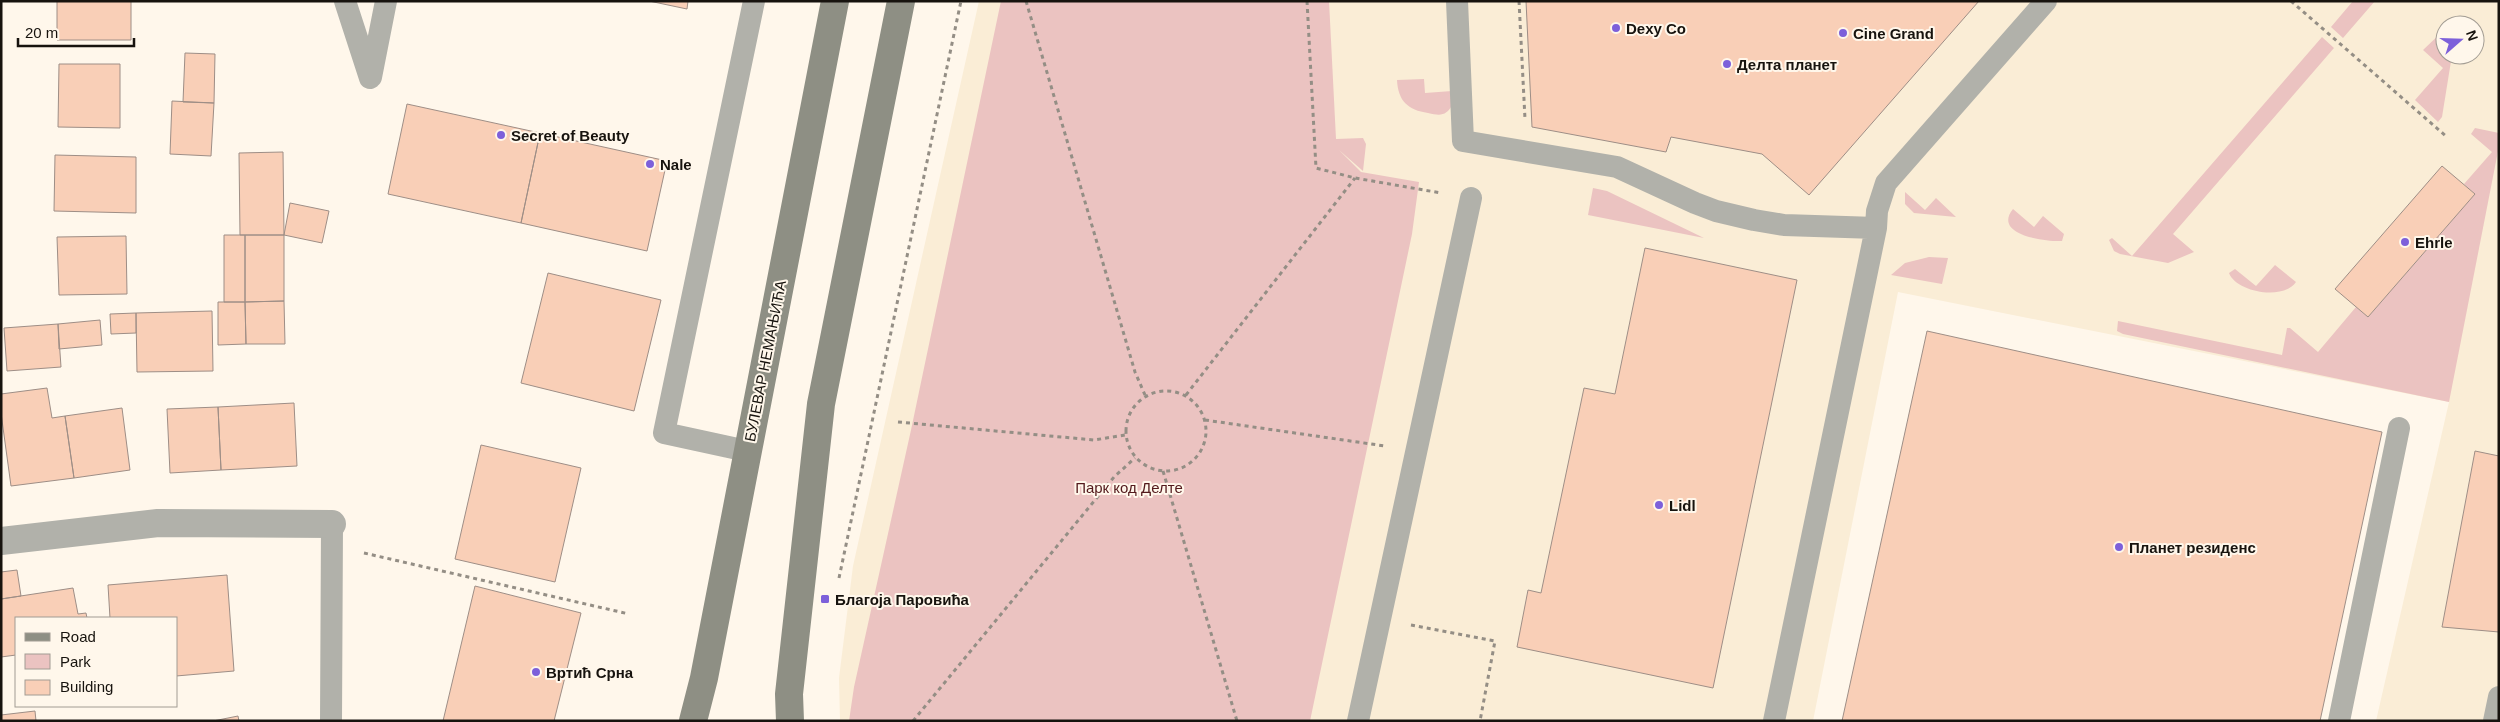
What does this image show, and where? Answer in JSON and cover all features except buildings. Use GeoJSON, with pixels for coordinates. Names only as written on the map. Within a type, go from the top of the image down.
{"type":"FeatureCollection","features":[{"type":"Feature","properties":{"kind":"street","name":"БУЛЕВАР НЕМАЊИЋА"},"geometry":{"type":"LineString","coordinates":[[693,721],[704,678],[835,1]]}},
{"type":"Feature","properties":{"kind":"street"},"geometry":{"type":"LineString","coordinates":[[790,721],[789,694],[821,404],[901,1]]}},
{"type":"Feature","properties":{"kind":"street"},"geometry":{"type":"LineString","coordinates":[[1,541],[158,523],[332,535]]}},
{"type":"Feature","properties":{"kind":"lane"},"geometry":{"type":"LineString","coordinates":[[345,1],[370,78],[386,1]]}},
{"type":"Feature","properties":{"kind":"lane"},"geometry":{"type":"LineString","coordinates":[[747,451],[664,433],[754,1]]}},
{"type":"Feature","properties":{"kind":"lane"},"geometry":{"type":"LineString","coordinates":[[1457,1],[1463,141],[1618,167],[1695,203],[1716,211],[1754,220],[1784,225],[1876,228]]}},
{"type":"Feature","properties":{"kind":"lane"},"geometry":{"type":"LineString","coordinates":[[1774,721],[1876,228],[1877,211],[1886,183],[2046,1]]}},
{"type":"Feature","properties":{"kind":"lane"},"geometry":{"type":"LineString","coordinates":[[1358,721],[1471,198]]}},
{"type":"Feature","properties":{"kind":"lane"},"geometry":{"type":"LineString","coordinates":[[2339,721],[2400,428]]}},
{"type":"Feature","properties":{"kind":"lane"},"geometry":{"type":"LineString","coordinates":[[331,721],[332,535]]}},
{"type":"Feature","properties":{"kind":"lane"},"geometry":{"type":"LineString","coordinates":[[2494,721],[2499,697]]}},
{"type":"Feature","properties":{"kind":"path"},"geometry":{"type":"LineString","coordinates":[[838,579],[961,1]]}},
{"type":"Feature","properties":{"kind":"path"},"geometry":{"type":"LineString","coordinates":[[1026,1],[1135,372],[1145,396]]}},
{"type":"Feature","properties":{"kind":"path"},"geometry":{"type":"LineString","coordinates":[[1307,1],[1316,168],[1355,178],[1443,194]]}},
{"type":"Feature","properties":{"kind":"path"},"geometry":{"type":"LineString","coordinates":[[1519,1],[1525,119]]}},
{"type":"Feature","properties":{"kind":"path"},"geometry":{"type":"LineString","coordinates":[[2290,1],[2447,137]]}},
{"type":"Feature","properties":{"kind":"path"},"geometry":{"type":"LineString","coordinates":[[1186,395],[1355,178]]}},
{"type":"Feature","properties":{"kind":"path"},"geometry":{"type":"LineString","coordinates":[[1159,391],[1172,391],[1186,395],[1194,402],[1205,420],[1206,433],[1203,446],[1197,456],[1188,465],[1164,472],[1153,469],[1135,458],[1128,447],[1125,435],[1127,419],[1134,406],[1145,396],[1159,391]]}},
{"type":"Feature","properties":{"kind":"path"},"geometry":{"type":"LineString","coordinates":[[1205,420],[1417,451]]}},
{"type":"Feature","properties":{"kind":"path"},"geometry":{"type":"LineString","coordinates":[[898,422],[1094,440],[1125,435]]}},
{"type":"Feature","properties":{"kind":"path"},"geometry":{"type":"LineString","coordinates":[[913,721],[1114,477],[1135,458]]}},
{"type":"Feature","properties":{"kind":"path"},"geometry":{"type":"LineString","coordinates":[[1164,472],[1237,721]]}},
{"type":"Feature","properties":{"kind":"path"},"geometry":{"type":"LineString","coordinates":[[332,535],[629,614]]}},
{"type":"Feature","properties":{"kind":"path"},"geometry":{"type":"LineString","coordinates":[[1403,623],[1496,642],[1480,721]]}},
{"type":"Feature","properties":{"kind":"shaded area"},"geometry":{"type":"Polygon","coordinates":[[[979,1],[2499,1],[2499,721],[2376,721],[2449,402],[1898,292],[1813,721],[840,721],[839,678],[853,566],[979,1]]]}},
{"type":"Feature","properties":{"kind":"green space","name":"Парк код Делте"},"geometry":{"type":"Polygon","coordinates":[[[1001,1],[1329,1],[1336,139],[1363,138],[1366,144],[1363,171],[1339,150],[1361,172],[1419,182],[1412,234],[1310,721],[849,721],[854,687],[911,430],[1001,1]]]}},
{"type":"Feature","properties":{"kind":"green space"},"geometry":{"type":"Polygon","coordinates":[[[2353,1],[2375,1],[2343,38],[2331,27],[2353,1]]]}},
{"type":"Feature","properties":{"kind":"green space"},"geometry":{"type":"Polygon","coordinates":[[[2322,37],[2334,48],[2173,234],[2194,252],[2168,263],[2120,254],[2114,251],[2109,240],[2112,238],[2132,256],[2322,37]]]}},
{"type":"Feature","properties":{"kind":"green space"},"geometry":{"type":"Polygon","coordinates":[[[2435,39],[2435,61],[2423,50],[2435,39]]]}},
{"type":"Feature","properties":{"kind":"green space"},"geometry":{"type":"Polygon","coordinates":[[[2440,65],[2450,65],[2442,117],[2438,122],[2415,100],[2443,68],[2440,65]]]}},
{"type":"Feature","properties":{"kind":"green space"},"geometry":{"type":"Polygon","coordinates":[[[1424,79],[1425,93],[1452,91],[1453,104],[1448,111],[1436,115],[1421,112],[1410,107],[1402,99],[1399,94],[1397,80],[1424,79]]]}},
{"type":"Feature","properties":{"kind":"green space"},"geometry":{"type":"Polygon","coordinates":[[[2475,128],[2499,133],[2499,146],[2449,402],[2123,334],[2117,331],[2118,321],[2282,355],[2287,328],[2290,328],[2318,352],[2356,307],[2368,317],[2475,194],[2464,184],[2492,152],[2471,134],[2475,128]]]}},
{"type":"Feature","properties":{"kind":"green space"},"geometry":{"type":"Polygon","coordinates":[[[1593,188],[1607,191],[1704,238],[1588,215],[1593,188]]]}},
{"type":"Feature","properties":{"kind":"green space"},"geometry":{"type":"Polygon","coordinates":[[[1905,192],[1925,210],[1936,198],[1956,217],[1914,213],[1905,204],[1905,192]]]}},
{"type":"Feature","properties":{"kind":"green space"},"geometry":{"type":"Polygon","coordinates":[[[2013,209],[2034,227],[2043,216],[2064,234],[2062,241],[2034,238],[2015,231],[2010,225],[2008,218],[2013,209]]]}},
{"type":"Feature","properties":{"kind":"green space"},"geometry":{"type":"Polygon","coordinates":[[[1929,257],[1948,258],[1942,284],[1891,275],[1905,263],[1929,257]]]}},
{"type":"Feature","properties":{"kind":"green space"},"geometry":{"type":"Polygon","coordinates":[[[2275,265],[2296,282],[2290,288],[2271,293],[2260,292],[2241,285],[2233,280],[2229,273],[2235,269],[2256,286],[2275,265]]]}},
{"type":"Feature","properties":{"kind":"place","name":"Dexy Co"},"geometry":{"type":"Point","coordinates":[1616,28]}},
{"type":"Feature","properties":{"kind":"place","name":"Cine Grand"},"geometry":{"type":"Point","coordinates":[1843,33]}},
{"type":"Feature","properties":{"kind":"place","name":"Делта планет"},"geometry":{"type":"Point","coordinates":[1727,64]}},
{"type":"Feature","properties":{"kind":"place","name":"Secret of Beauty"},"geometry":{"type":"Point","coordinates":[501,135]}},
{"type":"Feature","properties":{"kind":"place","name":"Nale"},"geometry":{"type":"Point","coordinates":[650,164]}},
{"type":"Feature","properties":{"kind":"place","name":"Ehrle"},"geometry":{"type":"Point","coordinates":[2405,242]}},
{"type":"Feature","properties":{"kind":"place","name":"Lidl"},"geometry":{"type":"Point","coordinates":[1659,505]}},
{"type":"Feature","properties":{"kind":"place","name":"Планет резиденс"},"geometry":{"type":"Point","coordinates":[2119,547]}},
{"type":"Feature","properties":{"kind":"place","name":"Благоја Паровића"},"geometry":{"type":"Point","coordinates":[825,599]}},
{"type":"Feature","properties":{"kind":"place","name":"Вртић Срна"},"geometry":{"type":"Point","coordinates":[536,672]}}]}
